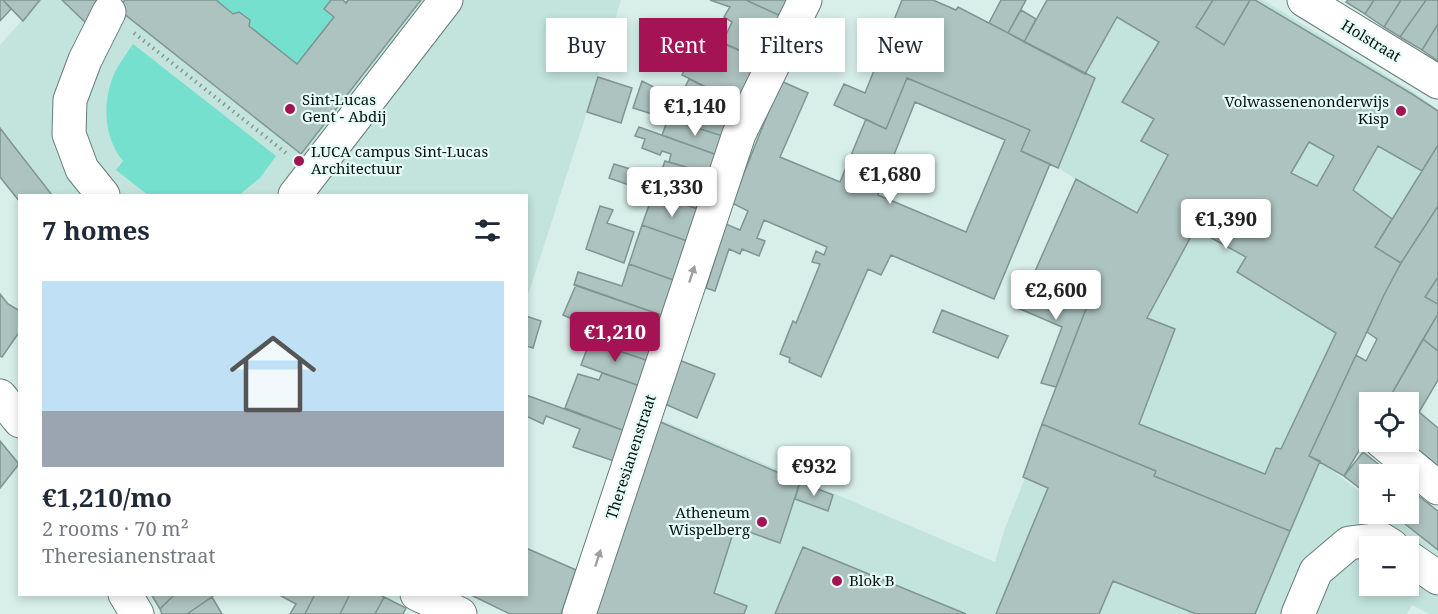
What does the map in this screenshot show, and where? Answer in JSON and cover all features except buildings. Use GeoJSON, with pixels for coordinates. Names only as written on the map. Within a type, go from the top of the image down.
{"type":"FeatureCollection","features":[{"type":"Feature","properties":{"kind":"street"},"geometry":{"type":"LineString","coordinates":[[304,184],[446,0]]}},
{"type":"Feature","properties":{"kind":"street","name":"Theresianenstraat"},"geometry":{"type":"LineString","coordinates":[[579,614],[738,134],[805,0]]}},
{"type":"Feature","properties":{"kind":"street","name":"Holstraat"},"geometry":{"type":"LineString","coordinates":[[1304,0],[1438,82]]}},
{"type":"Feature","properties":{"kind":"street"},"geometry":{"type":"LineString","coordinates":[[102,194],[82,169],[69,134],[70,100],[85,60],[109,12]]}},
{"type":"Feature","properties":{"kind":"street"},"geometry":{"type":"LineString","coordinates":[[1394,452],[1438,488]]}},
{"type":"Feature","properties":{"kind":"street"},"geometry":{"type":"LineString","coordinates":[[1298,614],[1316,571],[1349,543],[1359,541]]}},
{"type":"Feature","properties":{"kind":"street"},"geometry":{"type":"LineString","coordinates":[[1419,565],[1438,578]]}},
{"type":"Feature","properties":{"kind":"street"},"geometry":{"type":"LineString","coordinates":[[126,596],[137,614]]}},
{"type":"Feature","properties":{"kind":"street"},"geometry":{"type":"LineString","coordinates":[[421,596],[460,614]]}},
{"type":"Feature","properties":{"kind":"path"},"geometry":{"type":"LineString","coordinates":[[109,12],[304,184]]}},
{"type":"Feature","properties":{"kind":"shaded area","name":"LUCA campus Sint-Lucas Architectuur"},"geometry":{"type":"Polygon","coordinates":[[[40,0],[621,0],[616,18],[546,18],[546,72],[599,72],[528,295],[528,194],[52,194],[0,127],[0,45],[40,0]]]}},
{"type":"Feature","properties":{"kind":"shaded area"},"geometry":{"type":"Polygon","coordinates":[[[1080,0],[1263,0],[1414,92],[1438,110],[1438,206],[1384,295],[1309,456],[1320,461],[1359,491],[1359,524],[1402,524],[1417,536],[1359,536],[1359,596],[1419,596],[1419,537],[1438,552],[1438,614],[1430,614],[1412,605],[1407,614],[591,614],[657,418],[995,562],[1004,531],[1046,425],[1091,293],[1076,179],[1023,146],[1080,0]]]}},
{"type":"Feature","properties":{"kind":"green space"},"geometry":{"type":"Polygon","coordinates":[[[216,0],[331,0],[324,9],[334,17],[297,64],[249,26],[249,20],[239,12],[233,14],[216,0]]]}},
{"type":"Feature","properties":{"kind":"green space"},"geometry":{"type":"Polygon","coordinates":[[[133,44],[276,156],[260,178],[240,194],[147,194],[116,170],[123,161],[111,141],[108,130],[108,94],[121,61],[133,44]]]}},
{"type":"Feature","properties":{"kind":"place","name":"Sint-Lucas Gent - Abdij"},"geometry":{"type":"Point","coordinates":[290,109]}},
{"type":"Feature","properties":{"kind":"place","name":"Volwassenenonderwijs Kisp"},"geometry":{"type":"Point","coordinates":[1401,111]}},
{"type":"Feature","properties":{"kind":"place","name":"LUCA campus Sint-Lucas Architectuur"},"geometry":{"type":"Point","coordinates":[299,161]}},
{"type":"Feature","properties":{"kind":"place","name":"Atheneum Wispelberg"},"geometry":{"type":"Point","coordinates":[762,522]}},
{"type":"Feature","properties":{"kind":"place","name":"Blok B"},"geometry":{"type":"Point","coordinates":[837,581]}}]}
